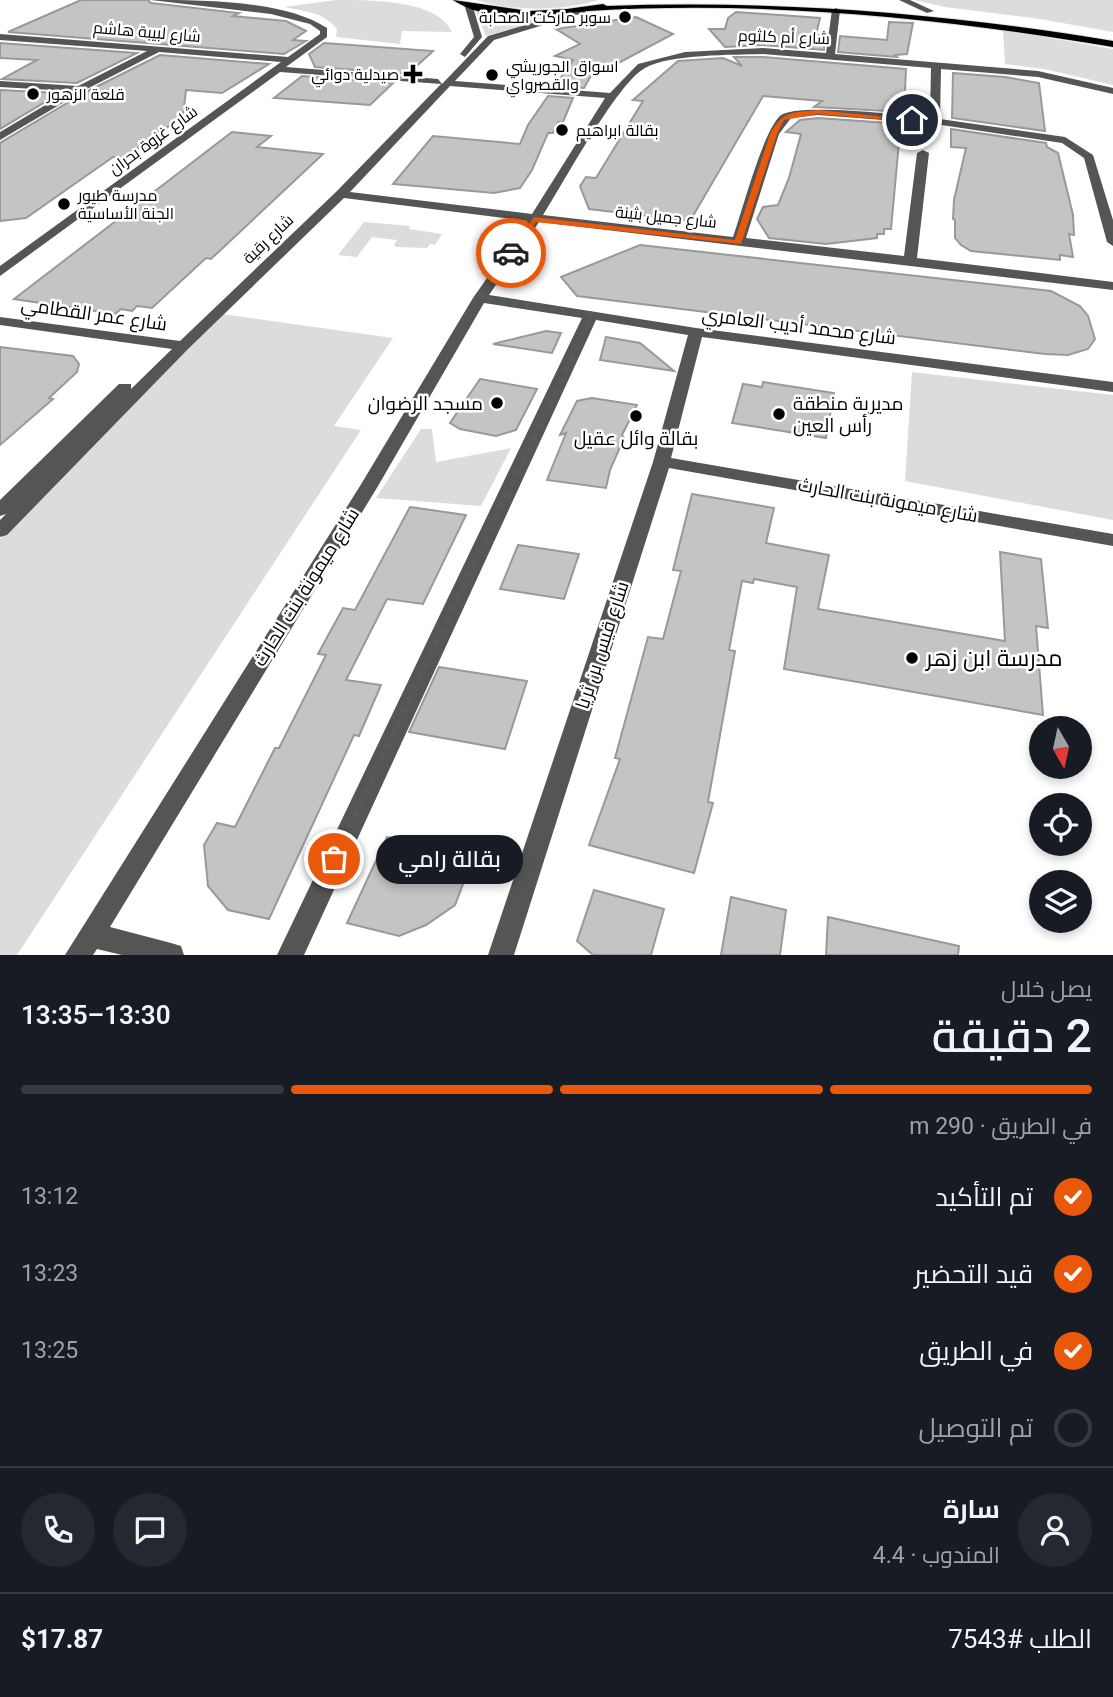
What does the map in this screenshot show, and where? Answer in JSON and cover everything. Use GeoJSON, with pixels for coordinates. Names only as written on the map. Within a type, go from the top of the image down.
{"type":"FeatureCollection","features":[{"type":"Feature","properties":{"kind":"main road"},"geometry":{"type":"LineString","coordinates":[[587,9],[619,0]]}},
{"type":"Feature","properties":{"kind":"main road"},"geometry":{"type":"LineString","coordinates":[[757,0],[991,25],[1113,44]]}},
{"type":"Feature","properties":{"kind":"main road"},"geometry":{"type":"LineString","coordinates":[[463,2],[521,13],[701,4],[930,11],[1113,37]]}},
{"type":"Feature","properties":{"kind":"street"},"geometry":{"type":"LineString","coordinates":[[155,0],[209,2]]}},
{"type":"Feature","properties":{"kind":"street"},"geometry":{"type":"LineString","coordinates":[[903,0],[930,11]]}},
{"type":"Feature","properties":{"kind":"street"},"geometry":{"type":"LineString","coordinates":[[830,55],[835,7],[845,1]]}},
{"type":"Feature","properties":{"kind":"street","name":"شارع غزوة بحران"},"geometry":{"type":"LineString","coordinates":[[0,272],[324,35],[324,30],[316,22],[291,14],[209,2]]}},
{"type":"Feature","properties":{"kind":"street","name":"شارع رقية"},"geometry":{"type":"LineString","coordinates":[[0,510],[341,194],[443,83],[478,37],[463,2]]}},
{"type":"Feature","properties":{"kind":"street","name":"شارع رقية"},"geometry":{"type":"LineString","coordinates":[[0,531],[176,345],[329,192],[491,38],[587,9]]}},
{"type":"Feature","properties":{"kind":"street","name":"شارع لبيبة هاشم"},"geometry":{"type":"LineString","coordinates":[[0,37],[291,60]]}},
{"type":"Feature","properties":{"kind":"street"},"geometry":{"type":"LineString","coordinates":[[0,137],[80,89],[160,48]]}},
{"type":"Feature","properties":{"kind":"street","name":"شارع أم كلثوم"},"geometry":{"type":"LineString","coordinates":[[534,220],[612,96],[641,66],[685,55],[735,50],[830,55],[1038,74],[1113,91]]}},
{"type":"Feature","properties":{"kind":"street"},"geometry":{"type":"LineString","coordinates":[[935,121],[936,64]]}},
{"type":"Feature","properties":{"kind":"street"},"geometry":{"type":"LineString","coordinates":[[278,69],[612,96]]}},
{"type":"Feature","properties":{"kind":"street"},"geometry":{"type":"LineString","coordinates":[[0,84],[80,89]]}},
{"type":"Feature","properties":{"kind":"street"},"geometry":{"type":"LineString","coordinates":[[738,242],[774,134],[782,119],[818,112],[935,121],[1066,140],[1089,157],[1113,242]]}},
{"type":"Feature","properties":{"kind":"street"},"geometry":{"type":"LineString","coordinates":[[910,260],[923,153]]}},
{"type":"Feature","properties":{"kind":"street","name":"شارع جميل بثينة"},"geometry":{"type":"LineString","coordinates":[[341,194],[534,220],[910,260],[1113,286]]}},
{"type":"Feature","properties":{"kind":"street","name":"شارع ميمونة بنت الحارث"},"geometry":{"type":"LineString","coordinates":[[85,945],[369,485],[480,298],[534,220]]}},
{"type":"Feature","properties":{"kind":"street","name":"شارع محمد أديب العامري"},"geometry":{"type":"LineString","coordinates":[[480,298],[696,332],[1113,387]]}},
{"type":"Feature","properties":{"kind":"street"},"geometry":{"type":"LineString","coordinates":[[289,955],[592,315]]}},
{"type":"Feature","properties":{"kind":"street","name":"شارع عمر القطامي"},"geometry":{"type":"LineString","coordinates":[[0,321],[176,345]]}},
{"type":"Feature","properties":{"kind":"street","name":"شارع قيس بن ثريا"},"geometry":{"type":"LineString","coordinates":[[501,955],[662,462],[696,332]]}},
{"type":"Feature","properties":{"kind":"street","name":"شارع ميمونة بنت الحارث"},"geometry":{"type":"LineString","coordinates":[[662,462],[1113,540]]}},
{"type":"Feature","properties":{"kind":"street"},"geometry":{"type":"LineString","coordinates":[[85,945],[171,955]]}},
{"type":"Feature","properties":{"kind":"shaded area"},"geometry":{"type":"Polygon","coordinates":[[[336,0],[368,0],[419,8],[445,21],[452,32],[402,31],[400,44],[336,37],[337,29],[326,19],[313,13],[284,7],[336,0]]]}},
{"type":"Feature","properties":{"kind":"shaded area"},"geometry":{"type":"Polygon","coordinates":[[[476,0],[599,0],[538,9],[506,7],[476,0]]]}},
{"type":"Feature","properties":{"kind":"shaded area"},"geometry":{"type":"Polygon","coordinates":[[[914,0],[1113,0],[1113,32],[1040,19],[945,7],[914,0]]]}},
{"type":"Feature","properties":{"kind":"shaded area"},"geometry":{"type":"Polygon","coordinates":[[[475,10],[551,17],[486,36],[475,10]]]}},
{"type":"Feature","properties":{"kind":"shaded area"},"geometry":{"type":"Polygon","coordinates":[[[1003,30],[1113,49],[1113,85],[1044,69],[1005,64],[1003,30]]]}},
{"type":"Feature","properties":{"kind":"shaded area"},"geometry":{"type":"Polygon","coordinates":[[[364,222],[410,226],[409,229],[442,234],[435,245],[430,244],[427,248],[396,247],[394,245],[397,240],[372,237],[357,257],[338,255],[364,222]]]}},
{"type":"Feature","properties":{"kind":"shaded area"},"geometry":{"type":"Polygon","coordinates":[[[222,314],[393,338],[334,426],[361,430],[17,955],[0,955],[0,539],[222,314]]]}},
{"type":"Feature","properties":{"kind":"shaded area"},"geometry":{"type":"Polygon","coordinates":[[[912,372],[1113,395],[1113,520],[905,481],[912,372]]]}},
{"type":"Feature","properties":{"kind":"shaded area"},"geometry":{"type":"Polygon","coordinates":[[[421,429],[432,429],[436,462],[511,448],[481,506],[376,498],[421,429]]]}},
{"type":"Feature","properties":{"kind":"building"},"geometry":{"type":"Polygon","coordinates":[[[81,0],[148,0],[151,3],[239,13],[233,16],[286,21],[306,31],[293,40],[306,41],[284,54],[8,32],[81,0]]]}},
{"type":"Feature","properties":{"kind":"building"},"geometry":{"type":"Polygon","coordinates":[[[736,12],[820,18],[816,35],[826,35],[824,50],[763,45],[725,47],[709,29],[725,29],[728,18],[736,12]]]}},
{"type":"Feature","properties":{"kind":"building"},"geometry":{"type":"Polygon","coordinates":[[[636,17],[673,34],[611,67],[601,65],[584,88],[555,86],[573,60],[555,56],[580,44],[556,29],[636,17]]]}},
{"type":"Feature","properties":{"kind":"building"},"geometry":{"type":"Polygon","coordinates":[[[889,22],[913,23],[907,54],[895,55],[897,57],[838,52],[840,36],[887,40],[889,22]]]}},
{"type":"Feature","properties":{"kind":"building"},"geometry":{"type":"Polygon","coordinates":[[[0,43],[137,53],[77,83],[2,79],[37,60],[0,58],[0,43]]]}},
{"type":"Feature","properties":{"kind":"building"},"geometry":{"type":"Polygon","coordinates":[[[324,43],[433,51],[408,74],[315,67],[309,54],[324,43]]]}},
{"type":"Feature","properties":{"kind":"building"},"geometry":{"type":"Polygon","coordinates":[[[160,55],[269,64],[222,93],[186,90],[183,116],[125,158],[113,157],[26,218],[0,221],[0,143],[84,93],[160,55]]]}},
{"type":"Feature","properties":{"kind":"building"},"geometry":{"type":"Polygon","coordinates":[[[734,57],[906,69],[904,112],[814,107],[822,101],[763,96],[690,221],[589,209],[580,186],[586,177],[596,178],[643,101],[633,100],[678,61],[723,58],[742,66],[734,57]]]}},
{"type":"Feature","properties":{"kind":"building"},"geometry":{"type":"Polygon","coordinates":[[[953,73],[1039,83],[1045,131],[952,118],[953,73]]]}},
{"type":"Feature","properties":{"kind":"building"},"geometry":{"type":"Polygon","coordinates":[[[302,76],[393,83],[370,105],[274,98],[302,76]]]}},
{"type":"Feature","properties":{"kind":"building"},"geometry":{"type":"Polygon","coordinates":[[[0,90],[60,93],[0,129],[0,90]]]}},
{"type":"Feature","properties":{"kind":"building"},"geometry":{"type":"Polygon","coordinates":[[[548,96],[573,98],[563,122],[558,122],[553,133],[548,133],[532,170],[520,188],[494,193],[393,184],[433,136],[520,144],[528,125],[548,96]]]}},
{"type":"Feature","properties":{"kind":"building"},"geometry":{"type":"Polygon","coordinates":[[[818,118],[903,124],[891,229],[884,229],[884,234],[877,234],[877,238],[826,244],[769,238],[757,219],[763,207],[778,205],[789,178],[801,134],[786,132],[800,120],[818,118]]]}},
{"type":"Feature","properties":{"kind":"building"},"geometry":{"type":"Polygon","coordinates":[[[951,129],[1046,143],[1047,147],[1058,153],[1073,215],[1074,235],[1069,234],[1073,257],[1060,255],[1060,260],[971,251],[961,245],[955,238],[953,219],[954,200],[966,148],[951,147],[951,129]]]}},
{"type":"Feature","properties":{"kind":"building"},"geometry":{"type":"Polygon","coordinates":[[[232,132],[271,136],[257,147],[323,154],[211,259],[206,258],[152,308],[137,306],[132,311],[121,309],[115,314],[14,299],[232,132]]]}},
{"type":"Feature","properties":{"kind":"building"},"geometry":{"type":"Polygon","coordinates":[[[640,245],[1051,291],[1080,306],[1088,316],[1095,339],[1088,349],[1068,355],[1045,354],[577,296],[561,277],[640,245]]]}},
{"type":"Feature","properties":{"kind":"building"},"geometry":{"type":"Polygon","coordinates":[[[546,331],[561,333],[552,353],[493,344],[546,331]]]}},
{"type":"Feature","properties":{"kind":"building"},"geometry":{"type":"Polygon","coordinates":[[[606,337],[640,343],[674,371],[600,360],[606,337]]]}},
{"type":"Feature","properties":{"kind":"building"},"geometry":{"type":"Polygon","coordinates":[[[0,347],[73,356],[79,364],[77,372],[49,398],[53,399],[0,445],[0,347]]]}},
{"type":"Feature","properties":{"kind":"building","name":"مسجد الرضوان"},"geometry":{"type":"Polygon","coordinates":[[[480,379],[537,389],[516,430],[496,436],[460,429],[450,423],[480,379]]]}},
{"type":"Feature","properties":{"kind":"building","name":"مديرية منطقة رأس العين"},"geometry":{"type":"Polygon","coordinates":[[[763,382],[834,393],[826,438],[732,423],[743,384],[762,387],[763,382]]]}},
{"type":"Feature","properties":{"kind":"building"},"geometry":{"type":"Polygon","coordinates":[[[592,398],[637,405],[622,435],[624,438],[610,470],[606,488],[547,480],[566,433],[560,435],[577,401],[592,398]]]}},
{"type":"Feature","properties":{"kind":"building"},"geometry":{"type":"Polygon","coordinates":[[[692,494],[774,508],[766,543],[829,555],[818,609],[1005,641],[1000,552],[1041,559],[1048,628],[1036,626],[1043,715],[784,669],[797,587],[754,579],[753,583],[742,581],[729,650],[735,651],[708,802],[713,803],[694,873],[589,845],[620,759],[615,758],[648,637],[663,639],[681,571],[673,570],[692,494]]]}},
{"type":"Feature","properties":{"kind":"building"},"geometry":{"type":"Polygon","coordinates":[[[410,507],[466,515],[423,604],[387,599],[346,680],[381,685],[359,736],[354,735],[269,919],[228,910],[208,886],[204,845],[217,823],[235,827],[326,655],[318,654],[343,608],[355,610],[410,507]]]}},
{"type":"Feature","properties":{"kind":"building"},"geometry":{"type":"Polygon","coordinates":[[[518,545],[579,554],[564,599],[500,589],[518,545]]]}},
{"type":"Feature","properties":{"kind":"building"},"geometry":{"type":"Polygon","coordinates":[[[439,667],[527,681],[505,749],[409,732],[439,667]]]}},
{"type":"Feature","properties":{"kind":"building"},"geometry":{"type":"Polygon","coordinates":[[[387,837],[473,858],[455,905],[426,925],[399,936],[347,923],[387,837]]]}},
{"type":"Feature","properties":{"kind":"building"},"geometry":{"type":"Polygon","coordinates":[[[594,890],[664,909],[651,955],[593,955],[577,941],[594,890]]]}},
{"type":"Feature","properties":{"kind":"building"},"geometry":{"type":"Polygon","coordinates":[[[731,897],[786,910],[780,955],[721,955],[731,897]]]}},
{"type":"Feature","properties":{"kind":"building"},"geometry":{"type":"Polygon","coordinates":[[[828,917],[959,946],[958,955],[826,955],[828,917]]]}},
{"type":"Feature","properties":{"kind":"way so far"},"geometry":{"type":"LineString","coordinates":[[334,859],[592,315],[480,298],[511,253]]}},
{"type":"Feature","properties":{"kind":"place","name":"سوبر ماركت الصحابة"},"geometry":{"type":"Point","coordinates":[625,17]}},
{"type":"Feature","properties":{"kind":"place","name":"صيدلية دوائي"},"geometry":{"type":"Point","coordinates":[413,74]}},
{"type":"Feature","properties":{"kind":"place","name":"اسواق الجوريشي والقصرواي"},"geometry":{"type":"Point","coordinates":[492,75]}},
{"type":"Feature","properties":{"kind":"place","name":"قلعة الزهور"},"geometry":{"type":"Point","coordinates":[33,94]}},
{"type":"Feature","properties":{"kind":"place","name":"بقالة ابراهيم"},"geometry":{"type":"Point","coordinates":[562,130]}},
{"type":"Feature","properties":{"kind":"place","name":"مدرسة طيور الجنة الأساسية"},"geometry":{"type":"Point","coordinates":[64,204]}},
{"type":"Feature","properties":{"kind":"place","name":"مسجد الرضوان"},"geometry":{"type":"Point","coordinates":[497,403]}},
{"type":"Feature","properties":{"kind":"place","name":"مديرية منطقة رأس العين"},"geometry":{"type":"Point","coordinates":[779,414]}},
{"type":"Feature","properties":{"kind":"place","name":"بقالة وائل عقيل"},"geometry":{"type":"Point","coordinates":[636,416]}},
{"type":"Feature","properties":{"kind":"place","name":"مدرسة ابن زهر"},"geometry":{"type":"Point","coordinates":[912,658]}},
{"type":"Feature","properties":{"kind":"place","name":"بقالة رامي"},"geometry":{"type":"Point","coordinates":[334,859]}},
{"type":"Feature","properties":{"kind":"route"},"geometry":{"type":"LineString","coordinates":[[511,253],[534,220],[738,242],[758,178],[782,119],[818,112],[912,120]]}}]}
